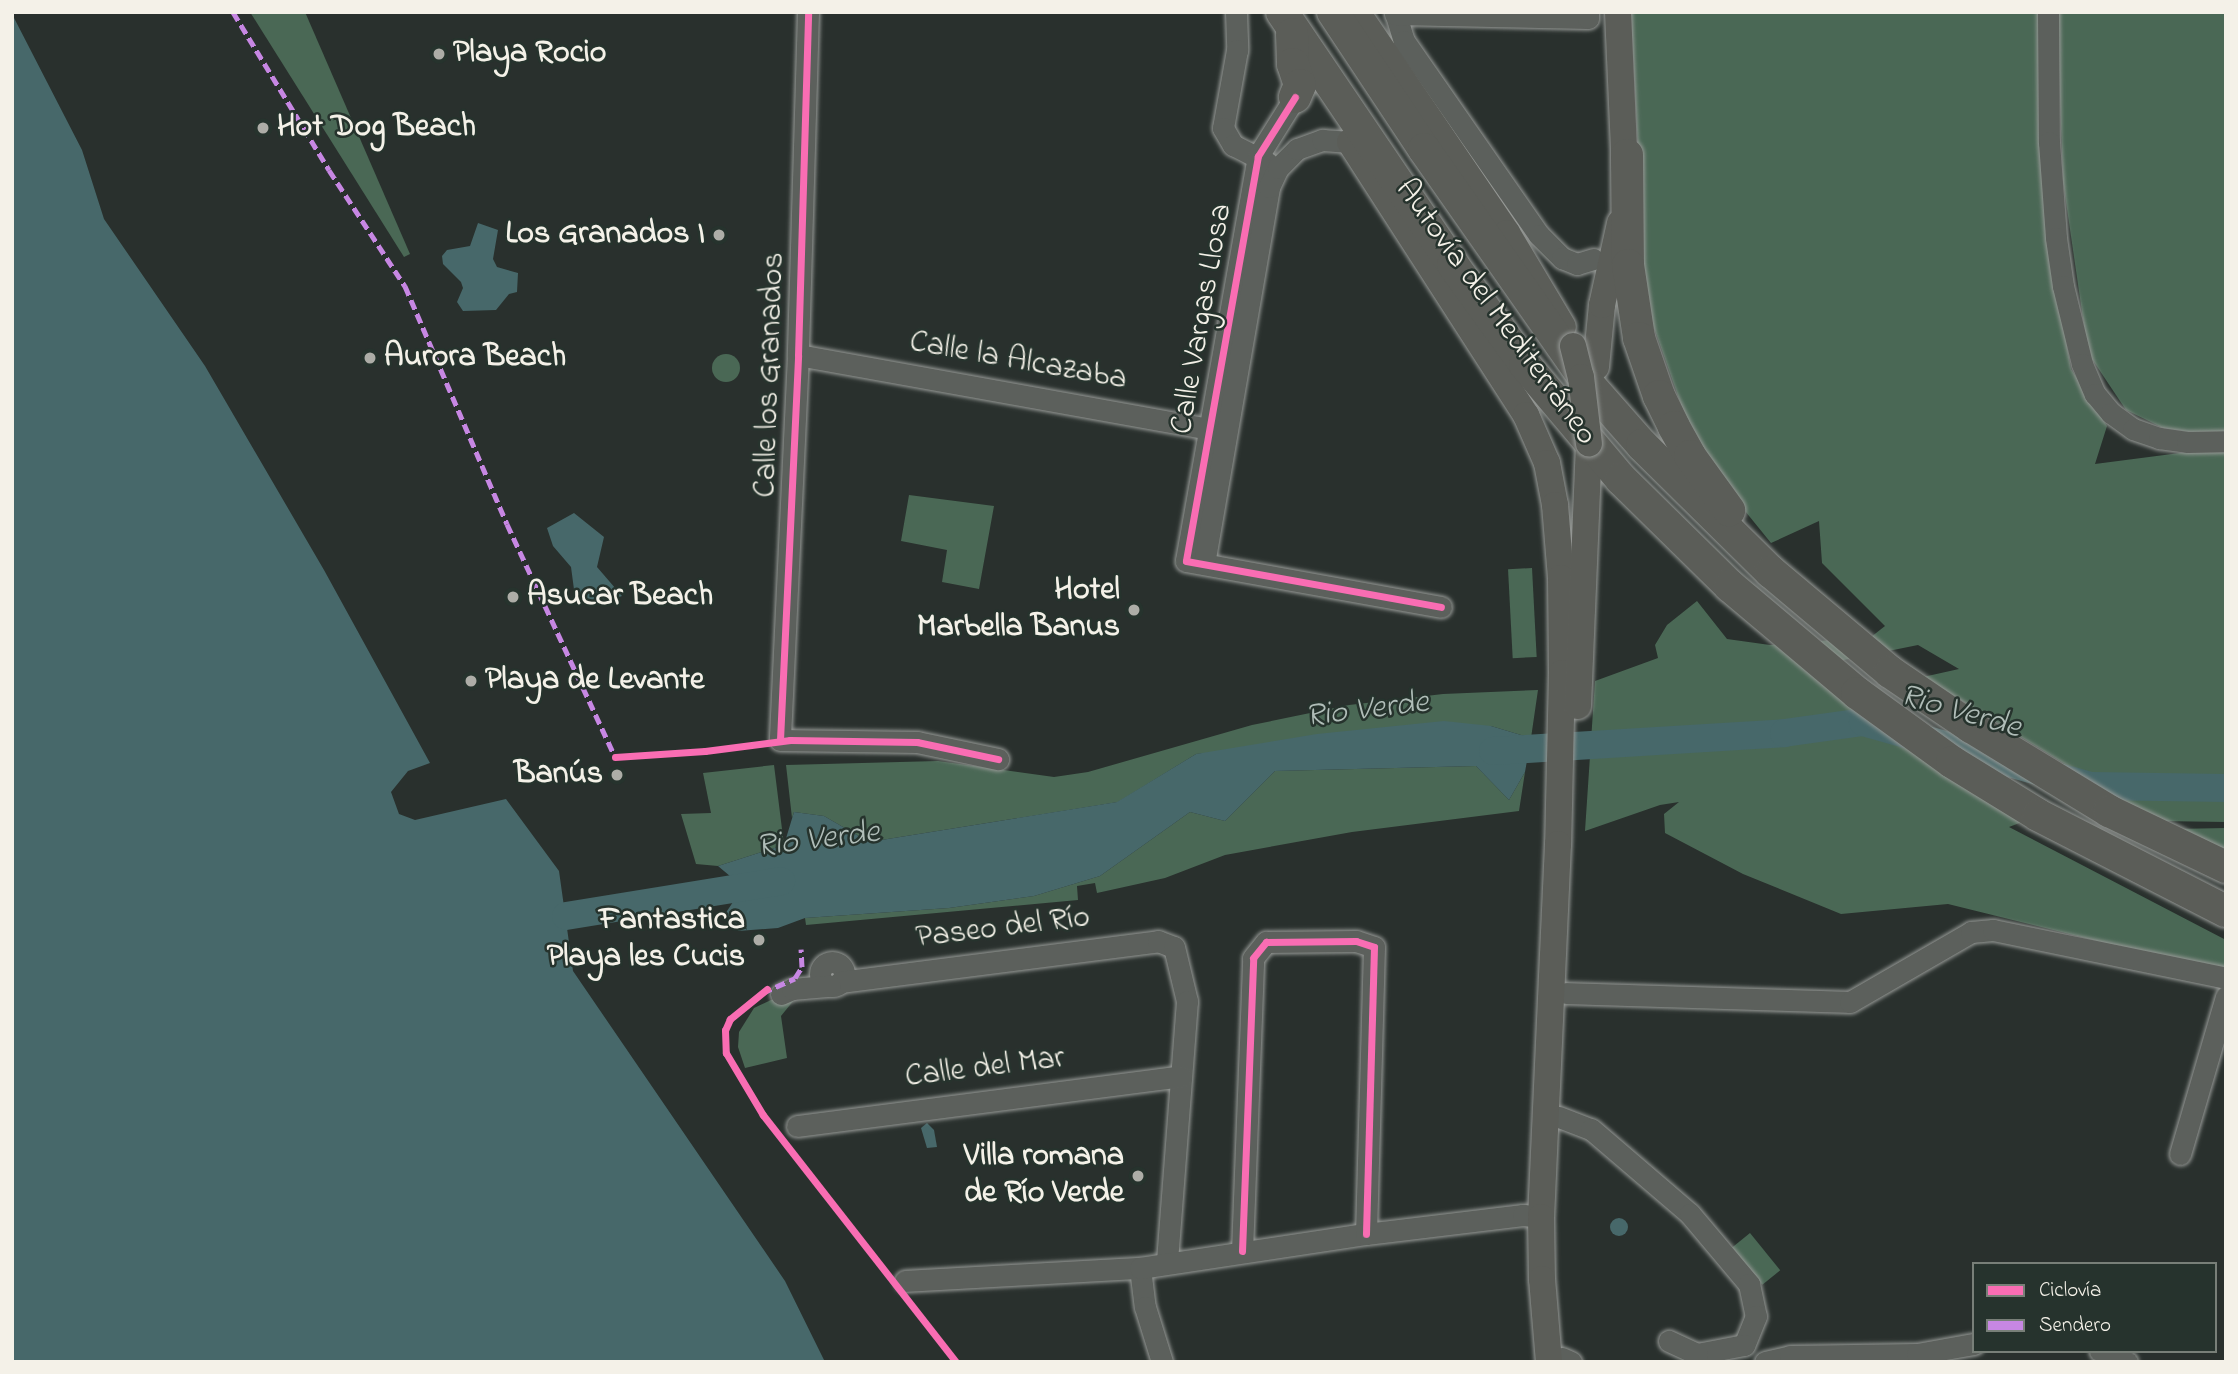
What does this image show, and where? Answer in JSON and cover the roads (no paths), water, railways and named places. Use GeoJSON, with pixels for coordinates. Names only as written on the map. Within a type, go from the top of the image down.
{"type":"FeatureCollection","features":[{"type":"Feature","properties":{"kind":"highway","name":"Autovía del Mediterráneo"},"geometry":{"type":"LineString","coordinates":[[1333,12],[1424,149],[1565,343],[1590,386],[1642,445],[1771,572],[1836,629],[1920,693],[2017,758],[2109,811],[2212,861]]}},
{"type":"Feature","properties":{"kind":"highway","name":"Autovía del Mediterráneo"},"geometry":{"type":"LineString","coordinates":[[1287,19],[1357,147],[1461,276],[1525,365],[1574,425],[1666,524],[1781,633],[1857,693],[1952,762],[2038,815],[2226,911]]}},
{"type":"Feature","properties":{"kind":"highway"},"geometry":{"type":"LineString","coordinates":[[1287,19],[1293,64],[1300,85],[1295,97]]}},
{"type":"Feature","properties":{"kind":"highway"},"geometry":{"type":"LineString","coordinates":[[1357,147],[1391,203]]}},
{"type":"Feature","properties":{"kind":"highway"},"geometry":{"type":"LineString","coordinates":[[1627,155],[1629,281],[1648,367],[1664,407],[1690,456],[1714,492],[1754,539],[1771,572]]}},
{"type":"Feature","properties":{"kind":"main road"},"geometry":{"type":"LineString","coordinates":[[1357,12],[1507,233],[1549,300],[1581,377],[1588,456]]}},
{"type":"Feature","properties":{"kind":"main road"},"geometry":{"type":"LineString","coordinates":[[1561,1361],[1542,1279],[1541,1217],[1565,845],[1571,674],[1588,456],[1594,422],[1602,305],[1623,202],[1627,155],[1618,12]]}},
{"type":"Feature","properties":{"kind":"main road"},"geometry":{"type":"LineString","coordinates":[[1391,203],[1511,388],[1546,463],[1558,529],[1571,674]]}},
{"type":"Feature","properties":{"kind":"main road"},"geometry":{"type":"LineString","coordinates":[[1561,1361],[1556,1204],[1566,993],[1565,845]]}},
{"type":"Feature","properties":{"kind":"street","name":"Calle los Granados"},"geometry":{"type":"LineString","coordinates":[[808,12],[798,355],[780,740],[917,741],[998,759]]}},
{"type":"Feature","properties":{"kind":"street"},"geometry":{"type":"LineString","coordinates":[[1236,12],[1237,50],[1223,128],[1233,145],[1278,168],[1297,149],[1357,147]]}},
{"type":"Feature","properties":{"kind":"street"},"geometry":{"type":"LineString","coordinates":[[2048,12],[2049,142],[2056,238],[2063,286],[2082,364],[2095,394],[2111,413],[2133,429],[2159,438],[2187,442],[2226,441]]}},
{"type":"Feature","properties":{"kind":"street"},"geometry":{"type":"LineString","coordinates":[[1588,15],[1395,13],[1404,41],[1539,235],[1562,258],[1577,264],[1593,259]]}},
{"type":"Feature","properties":{"kind":"street","name":"Calle Vargas Llosa"},"geometry":{"type":"LineString","coordinates":[[1295,97],[1258,156],[1253,226],[1195,562],[1441,607]]}},
{"type":"Feature","properties":{"kind":"street","name":"Calle Vargas Llosa"},"geometry":{"type":"LineString","coordinates":[[1253,226],[1278,168]]}},
{"type":"Feature","properties":{"kind":"street","name":"Calle la Alcazaba"},"geometry":{"type":"LineString","coordinates":[[798,355],[1217,430]]}},
{"type":"Feature","properties":{"kind":"street"},"geometry":{"type":"LineString","coordinates":[[1566,993],[1850,1002],[1971,932],[1993,930],[2226,978]]}},
{"type":"Feature","properties":{"kind":"street","name":"Paseo del Río"},"geometry":{"type":"LineString","coordinates":[[781,994],[792,989],[1158,941],[1174,947],[1187,1002],[1181,1076]]}},
{"type":"Feature","properties":{"kind":"street"},"geometry":{"type":"LineString","coordinates":[[1241,1251],[1254,958],[1266,942],[1356,941],[1374,947],[1366,1234]]}},
{"type":"Feature","properties":{"kind":"street"},"geometry":{"type":"LineString","coordinates":[[2180,1154],[2226,997]]}},
{"type":"Feature","properties":{"kind":"street"},"geometry":{"type":"LineString","coordinates":[[1167,1263],[1181,1076]]}},
{"type":"Feature","properties":{"kind":"street","name":"Calle del Mar"},"geometry":{"type":"LineString","coordinates":[[797,1125],[1181,1076]]}},
{"type":"Feature","properties":{"kind":"street"},"geometry":{"type":"LineString","coordinates":[[1559,1117],[1591,1129],[1690,1214],[1749,1284],[1756,1315],[1744,1345],[1697,1354],[1669,1341]]}},
{"type":"Feature","properties":{"kind":"street"},"geometry":{"type":"LineString","coordinates":[[905,1281],[1140,1268],[1366,1234],[1524,1216],[1541,1217]]}},
{"type":"Feature","properties":{"kind":"street"},"geometry":{"type":"LineString","coordinates":[[1140,1268],[1145,1307],[1162,1362]]}},
{"type":"Feature","properties":{"kind":"street"},"geometry":{"type":"LineString","coordinates":[[1765,1362],[1917,1354],[1972,1344]]}},
{"type":"Feature","properties":{"kind":"street"},"geometry":{"type":"LineString","coordinates":[[2105,1353],[2127,1362]]}},
{"type":"Feature","properties":{"kind":"water"},"geometry":{"type":"Polygon","coordinates":[[[12,14],[82,150],[104,219],[205,366],[324,570],[430,763],[408,771],[391,792],[399,814],[415,820],[506,799],[559,871],[573,971],[785,1281],[825,1362],[12,1362],[12,14]]]}},
{"type":"Feature","properties":{"kind":"water"},"geometry":{"type":"Polygon","coordinates":[[[478,223],[498,230],[493,259],[497,267],[518,273],[517,292],[509,294],[496,310],[463,311],[457,302],[463,288],[461,282],[443,264],[442,256],[447,250],[470,246],[478,223]]]}},
{"type":"Feature","properties":{"kind":"water"},"geometry":{"type":"Polygon","coordinates":[[[574,513],[604,537],[597,567],[622,596],[590,607],[575,597],[571,567],[553,546],[547,528],[574,513]]]}},
{"type":"Feature","properties":{"kind":"water"},"geometry":{"type":"Polygon","coordinates":[[[1444,721],[1491,726],[1531,738],[1525,772],[1509,800],[1476,766],[1275,771],[1225,821],[1190,812],[1100,876],[1034,896],[949,908],[805,918],[778,928],[738,931],[723,917],[743,887],[718,866],[784,845],[794,812],[824,816],[869,842],[1117,802],[1196,754],[1317,734],[1444,721]]]}},
{"type":"Feature","properties":{"kind":"water"},"geometry":{"type":"Polygon","coordinates":[[[927,1123],[934,1130],[937,1147],[927,1148],[921,1128],[927,1123]]]}},
{"type":"Feature","properties":{"kind":"water"},"geometry":{"type":"Polygon","coordinates":[[[1619,1218],[1625,1221],[1628,1227],[1625,1233],[1619,1236],[1613,1233],[1610,1227],[1613,1221],[1619,1218]]]}},
{"type":"Feature","properties":{"kind":"waterway","name":"Rio Verde"},"geometry":{"type":"LineString","coordinates":[[1493,751],[1784,733],[1863,722],[2091,786],[2226,788]]}},
{"type":"Feature","properties":{"kind":"waterway","name":"Rio Verde"},"geometry":{"type":"LineString","coordinates":[[566,916],[781,881]]}},
{"type":"Feature","properties":{"kind":"place","name":"Playa Rocio"},"geometry":{"type":"Point","coordinates":[439,54]}},
{"type":"Feature","properties":{"kind":"place","name":"Hot Dog Beach"},"geometry":{"type":"Point","coordinates":[263,128]}},
{"type":"Feature","properties":{"kind":"place","name":"Los Granados I"},"geometry":{"type":"Point","coordinates":[719,235]}},
{"type":"Feature","properties":{"kind":"place","name":"Aurora Beach"},"geometry":{"type":"Point","coordinates":[370,358]}},
{"type":"Feature","properties":{"kind":"place","name":"Asucar Beach"},"geometry":{"type":"Point","coordinates":[513,597]}},
{"type":"Feature","properties":{"kind":"place","name":"Hotel Marbella Banus"},"geometry":{"type":"Point","coordinates":[1134,610]}},
{"type":"Feature","properties":{"kind":"place","name":"Playa de Levante"},"geometry":{"type":"Point","coordinates":[471,681]}},
{"type":"Feature","properties":{"kind":"place","name":"Banús"},"geometry":{"type":"Point","coordinates":[617,775]}},
{"type":"Feature","properties":{"kind":"place","name":"Fantastica Playa les Cucis"},"geometry":{"type":"Point","coordinates":[759,940]}},
{"type":"Feature","properties":{"kind":"place","name":"Villa romana de Río Verde"},"geometry":{"type":"Point","coordinates":[1138,1176]}}]}
